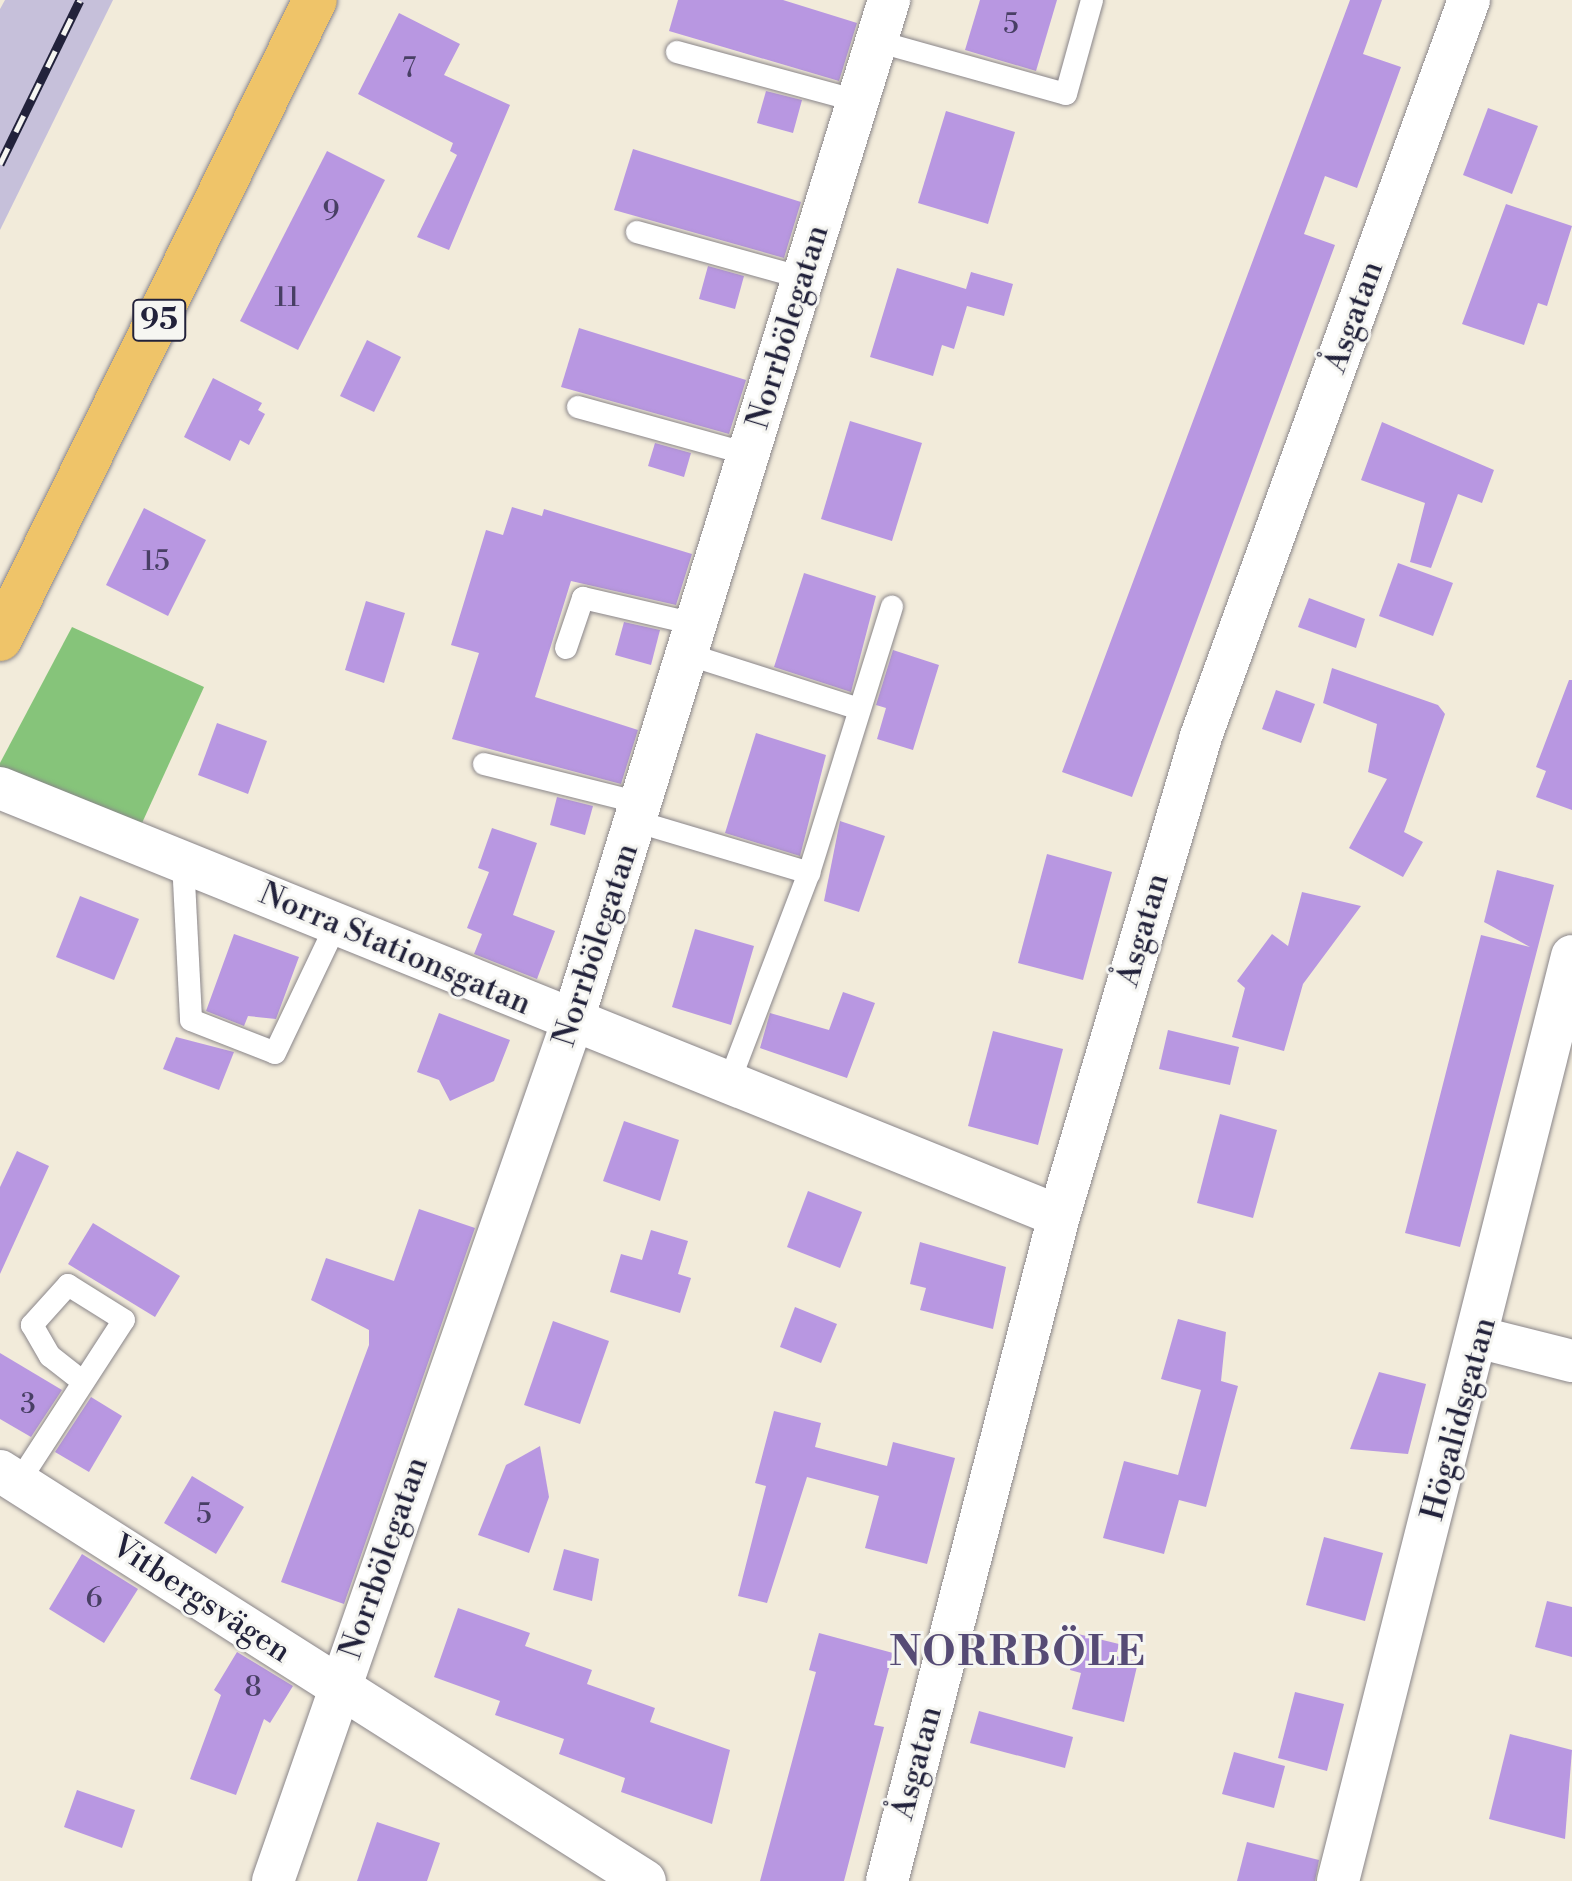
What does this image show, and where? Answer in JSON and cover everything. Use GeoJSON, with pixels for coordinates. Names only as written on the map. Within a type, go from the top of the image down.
{"type":"FeatureCollection","features":[{"type":"Feature","properties":{"kind":"main road","name":"95"},"geometry":{"type":"LineString","coordinates":[[0,639],[315,0]]}},
{"type":"Feature","properties":{"kind":"street","name":"Norrbölegatan"},"geometry":{"type":"LineString","coordinates":[[273,1881],[338,1687],[572,1023],[889,0]]}},
{"type":"Feature","properties":{"kind":"street","name":"Åsgatan"},"geometry":{"type":"LineString","coordinates":[[887,1881],[1059,1216],[1200,739],[1469,0]]}},
{"type":"Feature","properties":{"kind":"street","name":"Norra Stationsgatan"},"geometry":{"type":"LineString","coordinates":[[0,788],[572,1023],[1059,1216]]}},
{"type":"Feature","properties":{"kind":"street","name":"Högalidsgatan"},"geometry":{"type":"LineString","coordinates":[[1338,1881],[1481,1338],[1572,956]]}},
{"type":"Feature","properties":{"kind":"street"},"geometry":{"type":"LineString","coordinates":[[1481,1338],[1572,1361]]}},
{"type":"Feature","properties":{"kind":"street","name":"Vitbergsvägen"},"geometry":{"type":"LineString","coordinates":[[9,1477],[645,1881]]}},
{"type":"Feature","properties":{"kind":"lane"},"geometry":{"type":"LineString","coordinates":[[876,41],[1066,94],[1092,0]]}},
{"type":"Feature","properties":{"kind":"lane"},"geometry":{"type":"LineString","coordinates":[[677,52],[857,101]]}},
{"type":"Feature","properties":{"kind":"lane"},"geometry":{"type":"LineString","coordinates":[[637,232],[803,278]]}},
{"type":"Feature","properties":{"kind":"lane"},"geometry":{"type":"LineString","coordinates":[[578,407],[748,454]]}},
{"type":"Feature","properties":{"kind":"lane"},"geometry":{"type":"LineString","coordinates":[[566,648],[583,598],[859,709]]}},
{"type":"Feature","properties":{"kind":"lane"},"geometry":{"type":"LineString","coordinates":[[728,1085],[809,873],[892,607]]}},
{"type":"Feature","properties":{"kind":"lane"},"geometry":{"type":"LineString","coordinates":[[484,764],[638,812],[809,873]]}},
{"type":"Feature","properties":{"kind":"lane"},"geometry":{"type":"LineString","coordinates":[[183,861],[191,1020],[275,1053],[336,925]]}},
{"type":"Feature","properties":{"kind":"lane"},"geometry":{"type":"LineString","coordinates":[[9,1477],[83,1382]]}},
{"type":"Feature","properties":{"kind":"shaded area"},"geometry":{"type":"Polygon","coordinates":[[[5,0],[113,0],[0,230],[0,9],[5,0]]]}},
{"type":"Feature","properties":{"kind":"green space"},"geometry":{"type":"Polygon","coordinates":[[[72,627],[204,687],[137,834],[0,779],[0,763],[72,627]]]}},
{"type":"Feature","properties":{"kind":"building"},"geometry":{"type":"Polygon","coordinates":[[[678,0],[783,0],[857,23],[839,81],[669,31],[678,0]]]}},
{"type":"Feature","properties":{"kind":"building"},"geometry":{"type":"Polygon","coordinates":[[[980,0],[1057,0],[1036,71],[965,50],[980,0]]]}},
{"type":"Feature","properties":{"kind":"building"},"geometry":{"type":"Polygon","coordinates":[[[1350,0],[1382,0],[1363,54],[1401,67],[1357,188],[1325,176],[1304,234],[1335,245],[1132,797],[1062,772],[1350,0]]]}},
{"type":"Feature","properties":{"kind":"building"},"geometry":{"type":"Polygon","coordinates":[[[399,13],[460,44],[444,75],[510,105],[449,250],[417,237],[457,155],[450,151],[453,143],[358,94],[399,13]]]}},
{"type":"Feature","properties":{"kind":"building"},"geometry":{"type":"Polygon","coordinates":[[[766,91],[802,100],[793,133],[757,123],[766,91]]]}},
{"type":"Feature","properties":{"kind":"building"},"geometry":{"type":"Polygon","coordinates":[[[1488,108],[1538,126],[1512,194],[1463,175],[1488,108]]]}},
{"type":"Feature","properties":{"kind":"building"},"geometry":{"type":"Polygon","coordinates":[[[946,111],[1015,132],[988,224],[918,203],[946,111]]]}},
{"type":"Feature","properties":{"kind":"building"},"geometry":{"type":"Polygon","coordinates":[[[633,149],[801,202],[784,258],[614,210],[633,149]]]}},
{"type":"Feature","properties":{"kind":"building"},"geometry":{"type":"Polygon","coordinates":[[[327,151],[385,180],[298,350],[240,321],[327,151]]]}},
{"type":"Feature","properties":{"kind":"building"},"geometry":{"type":"Polygon","coordinates":[[[1506,204],[1572,226],[1547,306],[1538,303],[1524,345],[1462,324],[1506,204]]]}},
{"type":"Feature","properties":{"kind":"building"},"geometry":{"type":"Polygon","coordinates":[[[708,266],[744,276],[735,309],[699,299],[708,266]]]}},
{"type":"Feature","properties":{"kind":"building"},"geometry":{"type":"Polygon","coordinates":[[[897,268],[966,289],[971,272],[1013,284],[1004,316],[967,306],[954,349],[942,345],[933,376],[870,357],[897,268]]]}},
{"type":"Feature","properties":{"kind":"building"},"geometry":{"type":"Polygon","coordinates":[[[579,328],[746,380],[729,434],[561,387],[579,328]]]}},
{"type":"Feature","properties":{"kind":"building"},"geometry":{"type":"Polygon","coordinates":[[[367,340],[401,357],[374,412],[340,396],[367,340]]]}},
{"type":"Feature","properties":{"kind":"building"},"geometry":{"type":"Polygon","coordinates":[[[213,378],[262,403],[258,410],[265,414],[249,445],[240,440],[230,461],[184,437],[213,378]]]}},
{"type":"Feature","properties":{"kind":"building"},"geometry":{"type":"Polygon","coordinates":[[[850,421],[922,443],[892,541],[821,519],[850,421]]]}},
{"type":"Feature","properties":{"kind":"building"},"geometry":{"type":"Polygon","coordinates":[[[1382,422],[1494,470],[1482,503],[1458,494],[1431,568],[1410,562],[1425,503],[1361,480],[1382,422]]]}},
{"type":"Feature","properties":{"kind":"building"},"geometry":{"type":"Polygon","coordinates":[[[655,443],[691,453],[684,477],[648,466],[655,443]]]}},
{"type":"Feature","properties":{"kind":"building"},"geometry":{"type":"Polygon","coordinates":[[[512,507],[542,516],[544,509],[692,554],[676,605],[571,581],[535,697],[638,730],[621,784],[452,739],[479,653],[451,645],[486,530],[503,535],[512,507]]]}},
{"type":"Feature","properties":{"kind":"building"},"geometry":{"type":"Polygon","coordinates":[[[144,508],[206,540],[168,616],[106,585],[144,508]]]}},
{"type":"Feature","properties":{"kind":"building"},"geometry":{"type":"Polygon","coordinates":[[[1398,563],[1453,583],[1433,636],[1379,616],[1398,563]]]}},
{"type":"Feature","properties":{"kind":"building"},"geometry":{"type":"Polygon","coordinates":[[[804,573],[876,596],[851,692],[774,667],[804,573]]]}},
{"type":"Feature","properties":{"kind":"building"},"geometry":{"type":"Polygon","coordinates":[[[1309,598],[1365,619],[1356,648],[1298,627],[1309,598]]]}},
{"type":"Feature","properties":{"kind":"building"},"geometry":{"type":"Polygon","coordinates":[[[366,601],[405,613],[384,683],[345,670],[366,601]]]}},
{"type":"Feature","properties":{"kind":"building"},"geometry":{"type":"Polygon","coordinates":[[[624,622],[660,630],[651,665],[615,655],[624,622]]]}},
{"type":"Feature","properties":{"kind":"building"},"geometry":{"type":"Polygon","coordinates":[[[893,650],[939,665],[913,750],[877,739],[886,708],[876,705],[893,650]]]}},
{"type":"Feature","properties":{"kind":"building"},"geometry":{"type":"Polygon","coordinates":[[[1332,668],[1438,705],[1445,714],[1404,832],[1423,842],[1403,877],[1349,848],[1387,779],[1368,772],[1377,724],[1323,703],[1332,668]]]}},
{"type":"Feature","properties":{"kind":"building"},"geometry":{"type":"Polygon","coordinates":[[[1569,680],[1572,680],[1572,810],[1536,797],[1546,771],[1536,767],[1569,680]]]}},
{"type":"Feature","properties":{"kind":"building"},"geometry":{"type":"Polygon","coordinates":[[[1276,690],[1315,704],[1301,743],[1262,729],[1276,690]]]}},
{"type":"Feature","properties":{"kind":"building"},"geometry":{"type":"Polygon","coordinates":[[[217,723],[267,741],[248,794],[198,775],[217,723]]]}},
{"type":"Feature","properties":{"kind":"building"},"geometry":{"type":"Polygon","coordinates":[[[756,733],[826,755],[800,856],[725,833],[756,733]]]}},
{"type":"Feature","properties":{"kind":"building"},"geometry":{"type":"Polygon","coordinates":[[[557,797],[593,806],[585,835],[550,825],[557,797]]]}},
{"type":"Feature","properties":{"kind":"building"},"geometry":{"type":"Polygon","coordinates":[[[840,821],[885,836],[859,912],[824,901],[840,821]]]}},
{"type":"Feature","properties":{"kind":"building"},"geometry":{"type":"Polygon","coordinates":[[[492,828],[537,843],[513,915],[555,931],[537,979],[474,954],[482,934],[467,928],[489,872],[478,868],[492,828]]]}},
{"type":"Feature","properties":{"kind":"building"},"geometry":{"type":"Polygon","coordinates":[[[1047,854],[1112,872],[1083,980],[1018,963],[1047,854]]]}},
{"type":"Feature","properties":{"kind":"building"},"geometry":{"type":"Polygon","coordinates":[[[1497,870],[1554,885],[1460,1247],[1405,1233],[1481,935],[1530,947],[1484,922],[1497,870]]]}},
{"type":"Feature","properties":{"kind":"building"},"geometry":{"type":"Polygon","coordinates":[[[1302,892],[1361,906],[1303,984],[1284,1051],[1232,1037],[1245,988],[1237,981],[1272,934],[1288,946],[1302,892]]]}},
{"type":"Feature","properties":{"kind":"building"},"geometry":{"type":"Polygon","coordinates":[[[80,896],[139,919],[114,980],[56,957],[80,896]]]}},
{"type":"Feature","properties":{"kind":"building"},"geometry":{"type":"Polygon","coordinates":[[[695,929],[754,946],[731,1025],[672,1007],[695,929]]]}},
{"type":"Feature","properties":{"kind":"building"},"geometry":{"type":"Polygon","coordinates":[[[234,934],[299,957],[276,1019],[248,1016],[244,1026],[206,1011],[234,934]]]}},
{"type":"Feature","properties":{"kind":"building"},"geometry":{"type":"Polygon","coordinates":[[[843,992],[875,1003],[847,1078],[760,1048],[770,1013],[829,1030],[843,992]]]}},
{"type":"Feature","properties":{"kind":"building"},"geometry":{"type":"Polygon","coordinates":[[[439,1013],[510,1040],[494,1081],[450,1101],[439,1080],[417,1072],[439,1013]]]}},
{"type":"Feature","properties":{"kind":"building"},"geometry":{"type":"Polygon","coordinates":[[[1168,1030],[1239,1047],[1230,1085],[1159,1069],[1168,1030]]]}},
{"type":"Feature","properties":{"kind":"building"},"geometry":{"type":"Polygon","coordinates":[[[993,1031],[1063,1049],[1038,1145],[968,1126],[993,1031]]]}},
{"type":"Feature","properties":{"kind":"building"},"geometry":{"type":"Polygon","coordinates":[[[176,1037],[234,1052],[219,1090],[163,1069],[176,1037]]]}},
{"type":"Feature","properties":{"kind":"building"},"geometry":{"type":"Polygon","coordinates":[[[1220,1114],[1277,1130],[1253,1218],[1197,1203],[1220,1114]]]}},
{"type":"Feature","properties":{"kind":"building"},"geometry":{"type":"Polygon","coordinates":[[[624,1121],[679,1140],[660,1201],[603,1181],[624,1121]]]}},
{"type":"Feature","properties":{"kind":"building"},"geometry":{"type":"Polygon","coordinates":[[[17,1151],[49,1166],[0,1274],[0,1187],[17,1151]]]}},
{"type":"Feature","properties":{"kind":"building"},"geometry":{"type":"Polygon","coordinates":[[[808,1191],[862,1212],[840,1268],[787,1247],[808,1191]]]}},
{"type":"Feature","properties":{"kind":"building"},"geometry":{"type":"Polygon","coordinates":[[[419,1209],[475,1228],[344,1604],[281,1582],[369,1345],[369,1330],[311,1300],[326,1258],[394,1281],[419,1209]]]}},
{"type":"Feature","properties":{"kind":"building"},"geometry":{"type":"Polygon","coordinates":[[[93,1223],[180,1276],[155,1317],[68,1264],[93,1223]]]}},
{"type":"Feature","properties":{"kind":"building"},"geometry":{"type":"Polygon","coordinates":[[[651,1230],[688,1241],[678,1274],[691,1278],[680,1313],[610,1292],[621,1254],[642,1260],[651,1230]]]}},
{"type":"Feature","properties":{"kind":"building"},"geometry":{"type":"Polygon","coordinates":[[[920,1242],[1006,1267],[993,1329],[920,1310],[926,1288],[910,1284],[920,1242]]]}},
{"type":"Feature","properties":{"kind":"building"},"geometry":{"type":"Polygon","coordinates":[[[795,1307],[837,1324],[821,1363],[780,1347],[795,1307]]]}},
{"type":"Feature","properties":{"kind":"building"},"geometry":{"type":"Polygon","coordinates":[[[1178,1319],[1226,1332],[1221,1381],[1238,1386],[1206,1507],[1179,1500],[1164,1554],[1103,1538],[1124,1461],[1178,1475],[1201,1390],[1161,1379],[1178,1319]]]}},
{"type":"Feature","properties":{"kind":"building"},"geometry":{"type":"Polygon","coordinates":[[[553,1321],[609,1341],[580,1424],[524,1405],[553,1321]]]}},
{"type":"Feature","properties":{"kind":"building"},"geometry":{"type":"Polygon","coordinates":[[[0,1353],[62,1390],[31,1437],[0,1419],[0,1353]]]}},
{"type":"Feature","properties":{"kind":"building"},"geometry":{"type":"Polygon","coordinates":[[[1379,1372],[1426,1384],[1408,1454],[1350,1449],[1379,1372]]]}},
{"type":"Feature","properties":{"kind":"building"},"geometry":{"type":"Polygon","coordinates":[[[91,1397],[122,1416],[89,1472],[55,1452],[91,1397]]]}},
{"type":"Feature","properties":{"kind":"building"},"geometry":{"type":"Polygon","coordinates":[[[774,1411],[821,1423],[815,1447],[887,1466],[893,1442],[955,1458],[927,1564],[865,1548],[879,1496],[807,1477],[767,1603],[738,1596],[766,1486],[755,1483],[774,1411]]]}},
{"type":"Feature","properties":{"kind":"building"},"geometry":{"type":"Polygon","coordinates":[[[540,1446],[549,1497],[529,1553],[478,1535],[506,1465],[540,1446]]]}},
{"type":"Feature","properties":{"kind":"building"},"geometry":{"type":"Polygon","coordinates":[[[192,1476],[244,1507],[216,1554],[164,1523],[192,1476]]]}},
{"type":"Feature","properties":{"kind":"building"},"geometry":{"type":"Polygon","coordinates":[[[1324,1537],[1383,1553],[1365,1621],[1306,1605],[1324,1537]]]}},
{"type":"Feature","properties":{"kind":"building"},"geometry":{"type":"Polygon","coordinates":[[[564,1549],[599,1559],[592,1601],[553,1590],[564,1549]]]}},
{"type":"Feature","properties":{"kind":"building"},"geometry":{"type":"Polygon","coordinates":[[[82,1554],[138,1589],[104,1643],[49,1609],[82,1554]]]}},
{"type":"Feature","properties":{"kind":"building"},"geometry":{"type":"Polygon","coordinates":[[[1547,1601],[1572,1607],[1572,1657],[1535,1647],[1547,1601]]]}},
{"type":"Feature","properties":{"kind":"building"},"geometry":{"type":"Polygon","coordinates":[[[458,1608],[530,1633],[525,1646],[592,1670],[587,1684],[655,1708],[650,1722],[730,1750],[712,1824],[621,1792],[625,1778],[559,1754],[564,1739],[495,1715],[500,1701],[434,1677],[458,1608]]]}},
{"type":"Feature","properties":{"kind":"building"},"geometry":{"type":"Polygon","coordinates":[[[819,1633],[893,1653],[874,1725],[884,1727],[844,1881],[760,1881],[816,1672],[809,1670],[819,1633]]]}},
{"type":"Feature","properties":{"kind":"building"},"geometry":{"type":"Polygon","coordinates":[[[1078,1634],[1119,1644],[1116,1656],[1138,1662],[1124,1722],[1072,1709],[1081,1673],[1070,1670],[1078,1634]]]}},
{"type":"Feature","properties":{"kind":"building"},"geometry":{"type":"Polygon","coordinates":[[[237,1652],[293,1686],[270,1723],[264,1719],[236,1795],[190,1779],[221,1695],[214,1690],[237,1652]]]}},
{"type":"Feature","properties":{"kind":"building"},"geometry":{"type":"Polygon","coordinates":[[[1295,1692],[1344,1704],[1327,1771],[1278,1758],[1295,1692]]]}},
{"type":"Feature","properties":{"kind":"building"},"geometry":{"type":"Polygon","coordinates":[[[979,1711],[1073,1737],[1065,1768],[970,1743],[979,1711]]]}},
{"type":"Feature","properties":{"kind":"building"},"geometry":{"type":"Polygon","coordinates":[[[1510,1734],[1572,1750],[1565,1839],[1489,1819],[1510,1734]]]}},
{"type":"Feature","properties":{"kind":"building"},"geometry":{"type":"Polygon","coordinates":[[[1234,1752],[1285,1766],[1274,1808],[1222,1794],[1234,1752]]]}},
{"type":"Feature","properties":{"kind":"building"},"geometry":{"type":"Polygon","coordinates":[[[77,1790],[135,1810],[122,1848],[64,1827],[77,1790]]]}},
{"type":"Feature","properties":{"kind":"building"},"geometry":{"type":"Polygon","coordinates":[[[377,1822],[440,1843],[427,1881],[357,1881],[377,1822]]]}},
{"type":"Feature","properties":{"kind":"building"},"geometry":{"type":"Polygon","coordinates":[[[1247,1842],[1319,1860],[1315,1881],[1237,1881],[1247,1842]]]}},
{"type":"Feature","properties":{"kind":"railway"},"geometry":{"type":"LineString","coordinates":[[0,164],[80,0]]}},
{"type":"Feature","properties":{"kind":"district","name":"NORRBÖLE"},"geometry":{"type":"Point","coordinates":[1018,1653]}}]}
